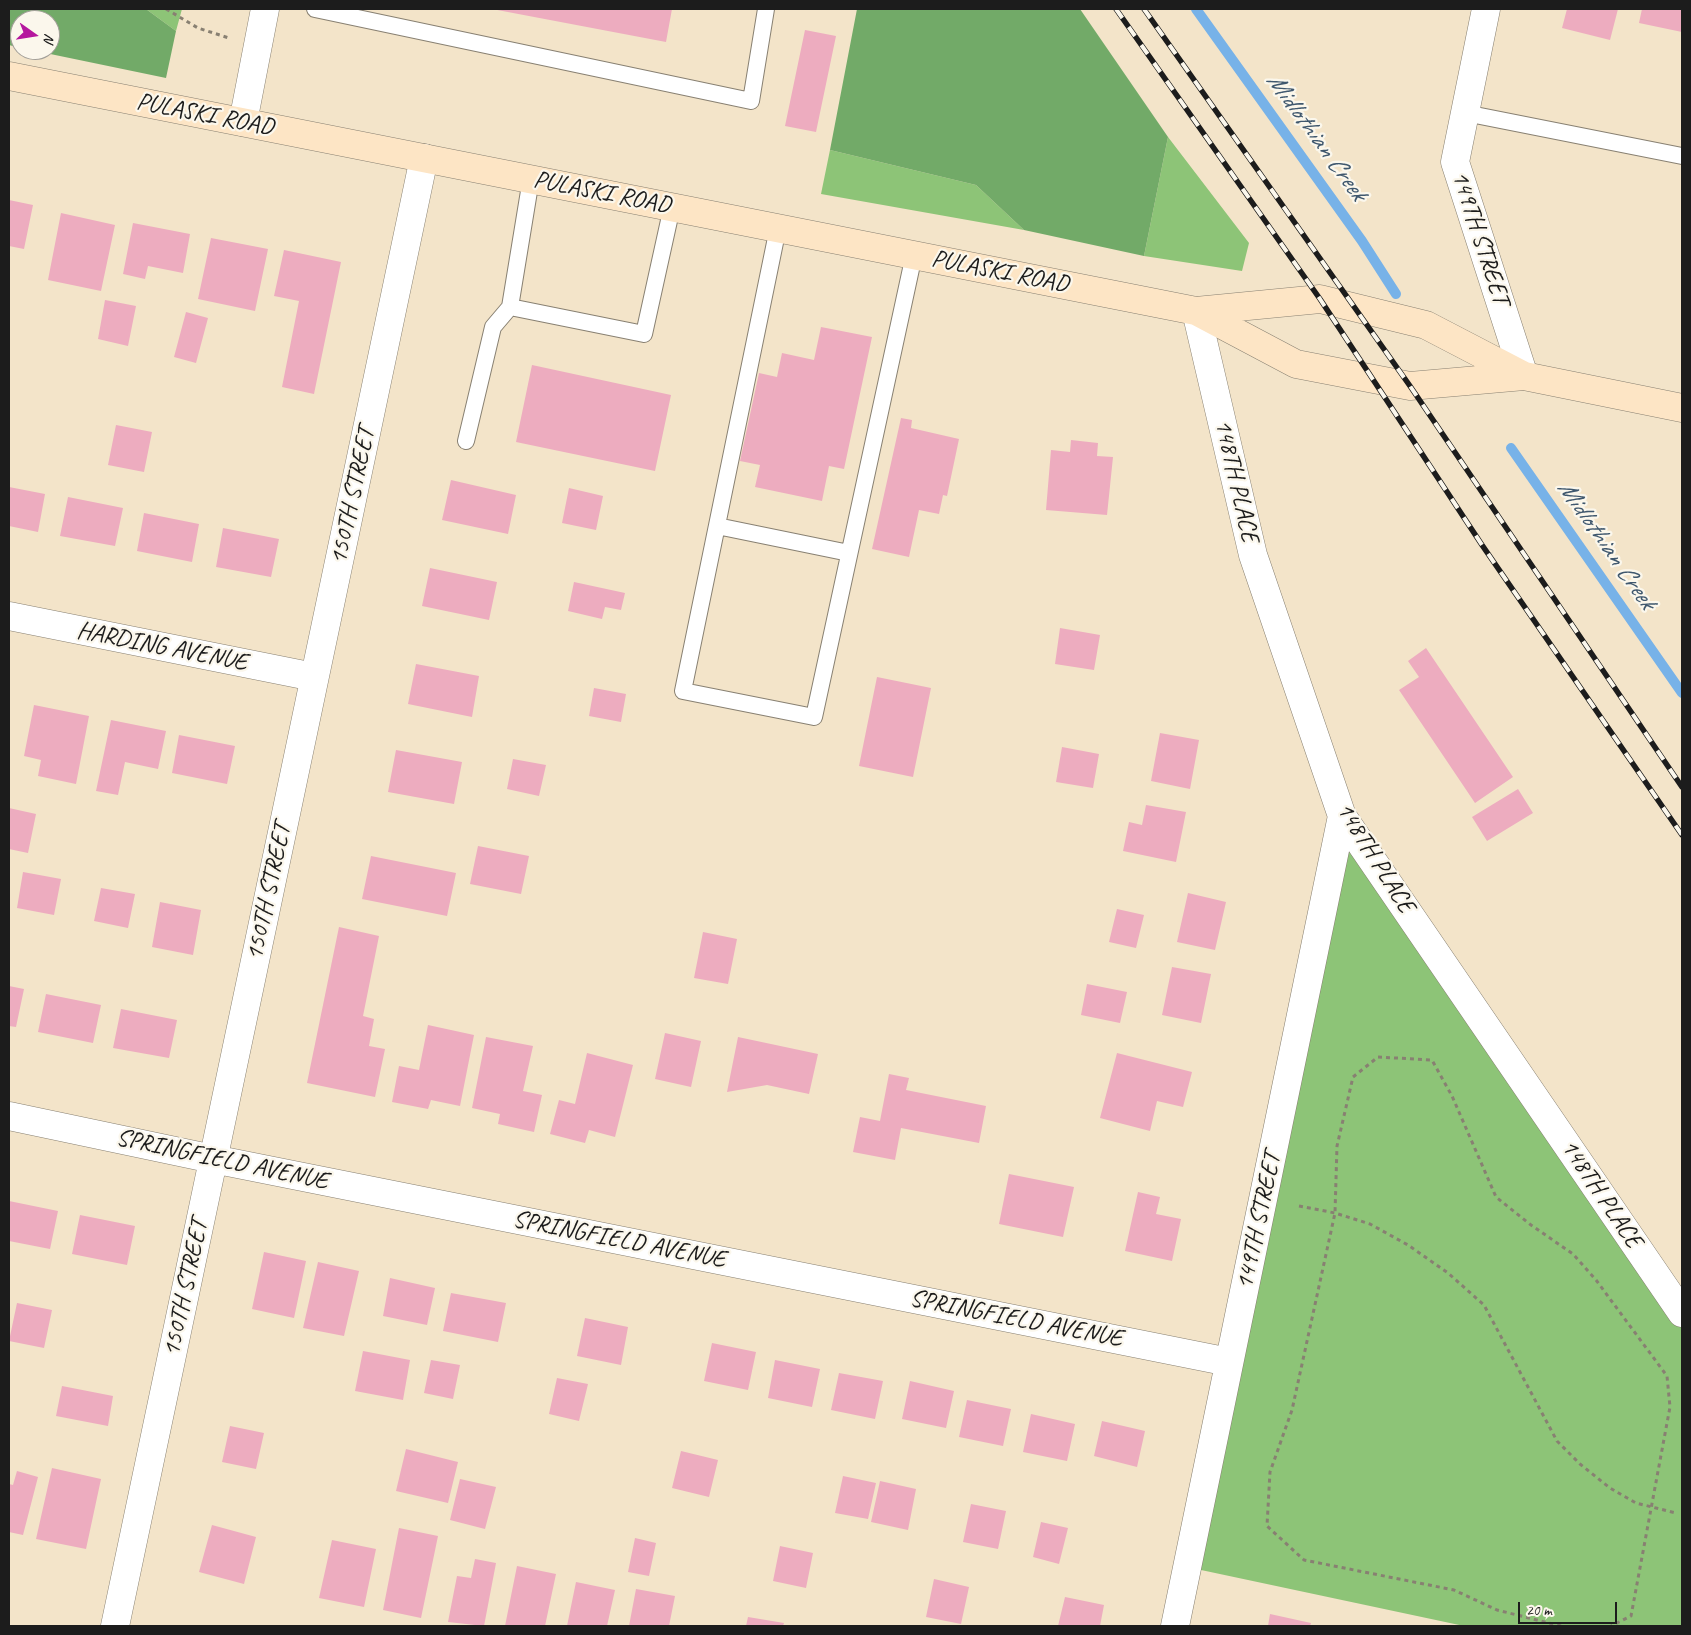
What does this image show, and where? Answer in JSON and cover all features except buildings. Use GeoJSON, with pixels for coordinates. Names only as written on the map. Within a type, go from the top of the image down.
{"type":"FeatureCollection","features":[{"type":"Feature","properties":{"kind":"main road","name":"PULASKI ROAD"},"geometry":{"type":"LineString","coordinates":[[9,76],[1196,311],[1296,364],[1325,370],[1410,386],[1524,376]]}},
{"type":"Feature","properties":{"kind":"main road","name":"PULASKI ROAD"},"geometry":{"type":"LineString","coordinates":[[1196,311],[1320,299],[1426,325],[1524,376],[1682,408]]}},
{"type":"Feature","properties":{"kind":"street"},"geometry":{"type":"LineString","coordinates":[[244,122],[265,9]]}},
{"type":"Feature","properties":{"kind":"street","name":"149TH STREET"},"geometry":{"type":"LineString","coordinates":[[1486,9],[1455,162],[1524,376]]}},
{"type":"Feature","properties":{"kind":"street","name":"150TH STREET"},"geometry":{"type":"LineString","coordinates":[[115,1626],[424,158]]}},
{"type":"Feature","properties":{"kind":"street","name":"148TH PLACE"},"geometry":{"type":"LineString","coordinates":[[1196,311],[1253,555],[1342,816],[1682,1313]]}},
{"type":"Feature","properties":{"kind":"street","name":"HARDING AVENUE"},"geometry":{"type":"LineString","coordinates":[[9,616],[314,677]]}},
{"type":"Feature","properties":{"kind":"street","name":"149TH STREET"},"geometry":{"type":"LineString","coordinates":[[1175,1626],[1342,816]]}},
{"type":"Feature","properties":{"kind":"street","name":"SPRINGFIELD AVENUE"},"geometry":{"type":"LineString","coordinates":[[9,1116],[213,1159],[1229,1362]]}},
{"type":"Feature","properties":{"kind":"lane"},"geometry":{"type":"LineString","coordinates":[[315,9],[751,101],[766,9]]}},
{"type":"Feature","properties":{"kind":"lane"},"geometry":{"type":"LineString","coordinates":[[1465,114],[1682,156]]}},
{"type":"Feature","properties":{"kind":"lane"},"geometry":{"type":"LineString","coordinates":[[466,441],[493,328],[510,307],[531,179]]}},
{"type":"Feature","properties":{"kind":"lane"},"geometry":{"type":"LineString","coordinates":[[510,307],[644,334],[672,207]]}},
{"type":"Feature","properties":{"kind":"lane"},"geometry":{"type":"LineString","coordinates":[[778,228],[684,690],[814,717],[914,255]]}},
{"type":"Feature","properties":{"kind":"lane"},"geometry":{"type":"LineString","coordinates":[[717,526],[850,553]]}},
{"type":"Feature","properties":{"kind":"path"},"geometry":{"type":"LineString","coordinates":[[166,9],[198,28],[258,48]]}},
{"type":"Feature","properties":{"kind":"path"},"geometry":{"type":"LineString","coordinates":[[1561,1626],[1497,1610],[1454,1590],[1304,1560],[1267,1526],[1270,1472],[1292,1410],[1335,1213],[1337,1146],[1353,1077],[1378,1057],[1432,1060],[1452,1096],[1496,1197],[1530,1225],[1573,1254],[1596,1280],[1667,1376],[1670,1407],[1631,1616],[1611,1626]]}},
{"type":"Feature","properties":{"kind":"path"},"geometry":{"type":"LineString","coordinates":[[1299,1206],[1335,1213],[1370,1224],[1408,1245],[1448,1273],[1484,1305],[1557,1441],[1580,1464],[1610,1488],[1636,1503],[1676,1513]]}},
{"type":"Feature","properties":{"kind":"green space"},"geometry":{"type":"Polygon","coordinates":[[[9,9],[146,9],[176,31],[166,78],[60,56],[60,10],[10,10],[9,45],[9,9]]]}},
{"type":"Feature","properties":{"kind":"green space"},"geometry":{"type":"Polygon","coordinates":[[[146,9],[182,9],[176,31],[146,9]]]}},
{"type":"Feature","properties":{"kind":"green space"},"geometry":{"type":"Polygon","coordinates":[[[857,9],[1080,9],[1168,137],[1144,256],[1024,230],[976,185],[830,150],[857,9]]]}},
{"type":"Feature","properties":{"kind":"green space"},"geometry":{"type":"Polygon","coordinates":[[[1168,137],[1249,243],[1242,271],[1144,256],[1168,137]]]}},
{"type":"Feature","properties":{"kind":"green space"},"geometry":{"type":"Polygon","coordinates":[[[830,150],[976,185],[1024,230],[821,194],[830,150]]]}},
{"type":"Feature","properties":{"kind":"green space"},"geometry":{"type":"Polygon","coordinates":[[[1342,816],[1682,1313],[1682,1626],[1464,1626],[1187,1567],[1342,816]]]}},
{"type":"Feature","properties":{"kind":"waterway","name":"Midlothian Creek"},"geometry":{"type":"LineString","coordinates":[[1196,9],[1362,241],[1396,294]]}},
{"type":"Feature","properties":{"kind":"waterway","name":"Midlothian Creek"},"geometry":{"type":"LineString","coordinates":[[1511,448],[1682,693]]}},
{"type":"Feature","properties":{"kind":"railway"},"geometry":{"type":"LineString","coordinates":[[1116,9],[1320,299],[1482,545],[1682,835]]}},
{"type":"Feature","properties":{"kind":"railway"},"geometry":{"type":"LineString","coordinates":[[1144,9],[1410,386],[1682,787]]}}]}
